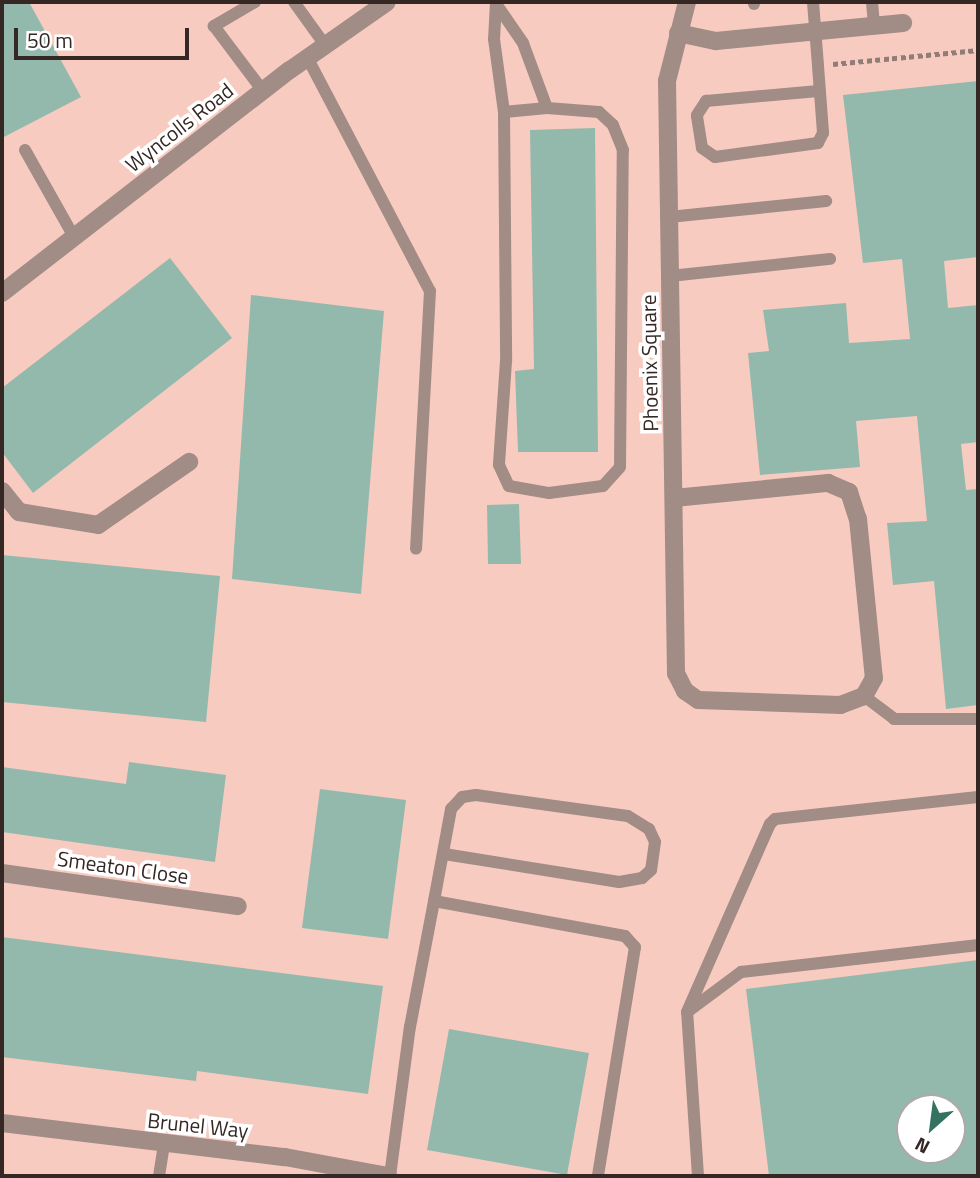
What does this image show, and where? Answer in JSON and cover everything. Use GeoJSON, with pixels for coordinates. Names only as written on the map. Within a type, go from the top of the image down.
{"type":"FeatureCollection","features":[{"type":"Feature","properties":{"kind":"street","name":"Wyncolls Road"},"geometry":{"type":"LineString","coordinates":[[2,293],[307,57],[387,2]]}},
{"type":"Feature","properties":{"kind":"street","name":"Phoenix Square"},"geometry":{"type":"LineString","coordinates":[[687,2],[667,81],[676,673],[685,691],[698,700],[841,705],[864,696]]}},
{"type":"Feature","properties":{"kind":"street"},"geometry":{"type":"LineString","coordinates":[[678,33],[716,41],[902,23]]}},
{"type":"Feature","properties":{"kind":"street"},"geometry":{"type":"LineString","coordinates":[[2,491],[19,512],[98,525],[190,462]]}},
{"type":"Feature","properties":{"kind":"street"},"geometry":{"type":"LineString","coordinates":[[674,498],[828,483],[849,492],[858,519],[874,678],[864,696]]}},
{"type":"Feature","properties":{"kind":"street","name":"Smeaton Close"},"geometry":{"type":"LineString","coordinates":[[2,873],[238,906]]}},
{"type":"Feature","properties":{"kind":"street","name":"Brunel Way"},"geometry":{"type":"LineString","coordinates":[[2,1123],[285,1157],[389,1176]]}},
{"type":"Feature","properties":{"kind":"lane"},"geometry":{"type":"LineString","coordinates":[[255,2],[214,26],[263,91]]}},
{"type":"Feature","properties":{"kind":"lane"},"geometry":{"type":"LineString","coordinates":[[294,2],[325,45]]}},
{"type":"Feature","properties":{"kind":"lane"},"geometry":{"type":"LineString","coordinates":[[813,2],[822,132],[810,147],[715,157],[702,148],[697,115],[706,102],[819,91]]}},
{"type":"Feature","properties":{"kind":"lane"},"geometry":{"type":"LineString","coordinates":[[872,2],[874,26]]}},
{"type":"Feature","properties":{"kind":"lane"},"geometry":{"type":"LineString","coordinates":[[496,3],[523,43],[547,108]]}},
{"type":"Feature","properties":{"kind":"lane"},"geometry":{"type":"LineString","coordinates":[[496,3],[494,39],[504,112],[506,361],[499,465],[509,486],[549,493],[603,486],[620,467],[623,150],[613,125],[599,112],[547,108],[504,112]]}},
{"type":"Feature","properties":{"kind":"lane"},"geometry":{"type":"LineString","coordinates":[[307,57],[430,291],[416,549]]}},
{"type":"Feature","properties":{"kind":"lane"},"geometry":{"type":"LineString","coordinates":[[25,150],[75,237]]}},
{"type":"Feature","properties":{"kind":"lane"},"geometry":{"type":"LineString","coordinates":[[669,217],[826,201]]}},
{"type":"Feature","properties":{"kind":"lane"},"geometry":{"type":"LineString","coordinates":[[670,276],[830,259]]}},
{"type":"Feature","properties":{"kind":"lane"},"geometry":{"type":"LineString","coordinates":[[864,696],[894,719],[978,719]]}},
{"type":"Feature","properties":{"kind":"lane"},"geometry":{"type":"LineString","coordinates":[[389,1176],[410,1027],[451,809],[462,797],[476,794],[628,816],[649,829],[655,842],[651,870],[642,878],[619,882],[444,854]]}},
{"type":"Feature","properties":{"kind":"lane"},"geometry":{"type":"LineString","coordinates":[[698,1176],[687,1012],[775,820],[978,797]]}},
{"type":"Feature","properties":{"kind":"lane"},"geometry":{"type":"LineString","coordinates":[[434,901],[625,936],[635,947],[598,1176]]}},
{"type":"Feature","properties":{"kind":"lane"},"geometry":{"type":"LineString","coordinates":[[687,1012],[741,972],[978,945]]}},
{"type":"Feature","properties":{"kind":"lane"},"geometry":{"type":"LineString","coordinates":[[159,1176],[164,1144]]}},
{"type":"Feature","properties":{"kind":"path"},"geometry":{"type":"LineString","coordinates":[[818,66],[978,50]]}},
{"type":"Feature","properties":{"kind":"shaded area"},"geometry":{"type":"Polygon","coordinates":[[[2,2],[978,2],[978,1176],[2,1176],[2,2]]]}},
{"type":"Feature","properties":{"kind":"building"},"geometry":{"type":"Polygon","coordinates":[[[2,2],[29,2],[81,97],[2,138],[2,2]]]}},
{"type":"Feature","properties":{"kind":"building"},"geometry":{"type":"Polygon","coordinates":[[[978,81],[978,257],[944,261],[948,308],[978,305],[978,442],[961,444],[966,490],[978,489],[978,705],[946,709],[934,581],[893,585],[887,523],[927,521],[917,416],[856,421],[860,467],[760,475],[748,353],[769,351],[763,310],[846,303],[849,343],[910,339],[902,259],[863,263],[843,95],[978,81]]]}},
{"type":"Feature","properties":{"kind":"building"},"geometry":{"type":"Polygon","coordinates":[[[595,128],[598,452],[518,452],[515,371],[534,369],[530,130],[595,128]]]}},
{"type":"Feature","properties":{"kind":"building"},"geometry":{"type":"Polygon","coordinates":[[[170,258],[232,338],[33,493],[2,452],[2,388],[170,258]]]}},
{"type":"Feature","properties":{"kind":"building"},"geometry":{"type":"Polygon","coordinates":[[[251,295],[384,311],[361,594],[232,579],[251,295]]]}},
{"type":"Feature","properties":{"kind":"building"},"geometry":{"type":"Polygon","coordinates":[[[519,504],[521,564],[488,564],[487,505],[519,504]]]}},
{"type":"Feature","properties":{"kind":"building"},"geometry":{"type":"Polygon","coordinates":[[[2,555],[220,576],[206,722],[2,702],[2,555]]]}},
{"type":"Feature","properties":{"kind":"building"},"geometry":{"type":"Polygon","coordinates":[[[129,762],[226,775],[215,862],[2,832],[2,767],[126,784],[129,762]]]}},
{"type":"Feature","properties":{"kind":"building"},"geometry":{"type":"Polygon","coordinates":[[[320,789],[406,800],[388,939],[302,928],[320,789]]]}},
{"type":"Feature","properties":{"kind":"building"},"geometry":{"type":"Polygon","coordinates":[[[2,937],[383,986],[368,1094],[197,1071],[196,1081],[2,1057],[2,937]]]}},
{"type":"Feature","properties":{"kind":"building"},"geometry":{"type":"Polygon","coordinates":[[[978,960],[978,1176],[769,1176],[746,989],[978,960]]]}},
{"type":"Feature","properties":{"kind":"building"},"geometry":{"type":"Polygon","coordinates":[[[449,1029],[589,1053],[567,1175],[427,1150],[449,1029]]]}}]}
